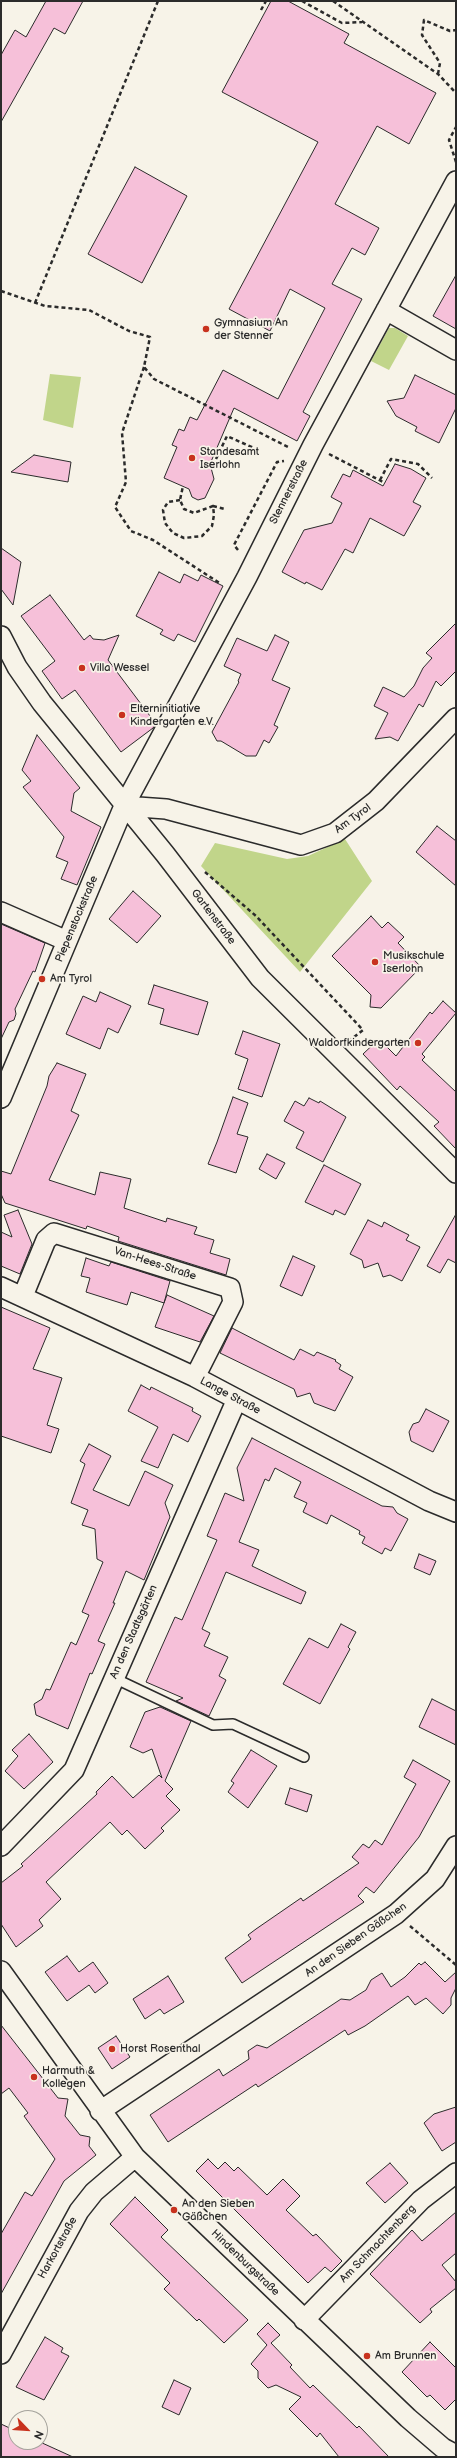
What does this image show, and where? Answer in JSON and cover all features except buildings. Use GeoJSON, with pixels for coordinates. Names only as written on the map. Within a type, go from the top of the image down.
{"type":"FeatureCollection","features":[{"type":"Feature","properties":{"kind":"street","name":"Stennerstraße"},"geometry":{"type":"LineString","coordinates":[[124,806],[253,564],[310,451],[456,180]]}},
{"type":"Feature","properties":{"kind":"street"},"geometry":{"type":"LineString","coordinates":[[386,310],[456,350]]}},
{"type":"Feature","properties":{"kind":"street","name":"Gartenstraße"},"geometry":{"type":"LineString","coordinates":[[1,636],[17,667],[42,703],[124,806],[165,854],[260,978],[456,1173]]}},
{"type":"Feature","properties":{"kind":"street","name":"Am Tyrol"},"geometry":{"type":"LineString","coordinates":[[124,806],[166,809],[301,845],[335,833],[376,801],[453,728]]}},
{"type":"Feature","properties":{"kind":"street","name":"Piepenstockstraße"},"geometry":{"type":"LineString","coordinates":[[1,1098],[124,806]]}},
{"type":"Feature","properties":{"kind":"street"},"geometry":{"type":"LineString","coordinates":[[1,912],[67,941]]}},
{"type":"Feature","properties":{"kind":"street","name":"Van-Hees-Straße"},"geometry":{"type":"LineString","coordinates":[[23,1296],[46,1240],[54,1233],[230,1288],[233,1302],[195,1377]]}},
{"type":"Feature","properties":{"kind":"street","name":"Lange Straße"},"geometry":{"type":"LineString","coordinates":[[1,1287],[195,1377],[429,1501],[456,1512]]}},
{"type":"Feature","properties":{"kind":"street","name":"An den Stadtsgärten"},"geometry":{"type":"LineString","coordinates":[[1,1846],[74,1770],[237,1399]]}},
{"type":"Feature","properties":{"kind":"street","name":"An den Sieben Gäßchen"},"geometry":{"type":"LineString","coordinates":[[100,2111],[396,1914],[435,1879],[456,1846]]}},
{"type":"Feature","properties":{"kind":"street","name":"Hindenburgstraße"},"geometry":{"type":"LineString","coordinates":[[1,1971],[100,2111],[135,2157],[408,2418],[443,2448],[456,2455]]}},
{"type":"Feature","properties":{"kind":"street","name":"Harkortstraße"},"geometry":{"type":"LineString","coordinates":[[1,2354],[79,2211],[94,2192],[135,2157]]}},
{"type":"Feature","properties":{"kind":"street","name":"Am Schmachtenberg"},"geometry":{"type":"LineString","coordinates":[[304,2320],[421,2200],[456,2173]]}},
{"type":"Feature","properties":{"kind":"lane"},"geometry":{"type":"LineString","coordinates":[[114,1678],[213,1725],[233,1724],[304,1757]]}},
{"type":"Feature","properties":{"kind":"path"},"geometry":{"type":"LineString","coordinates":[[35,303],[158,1]]}},
{"type":"Feature","properties":{"kind":"path"},"geometry":{"type":"LineString","coordinates":[[262,10],[266,1]]}},
{"type":"Feature","properties":{"kind":"path"},"geometry":{"type":"LineString","coordinates":[[302,1],[342,22],[363,22]]}},
{"type":"Feature","properties":{"kind":"path"},"geometry":{"type":"LineString","coordinates":[[333,1],[438,74],[456,93]]}},
{"type":"Feature","properties":{"kind":"path"},"geometry":{"type":"LineString","coordinates":[[438,74],[440,63],[422,35],[424,20],[450,31],[456,30]]}},
{"type":"Feature","properties":{"kind":"path"},"geometry":{"type":"LineString","coordinates":[[456,127],[449,140],[456,162]]}},
{"type":"Feature","properties":{"kind":"path"},"geometry":{"type":"LineString","coordinates":[[1,291],[35,303],[89,310],[129,330],[150,336],[144,367],[122,433],[126,482],[115,507],[131,531],[153,540],[237,594]]}},
{"type":"Feature","properties":{"kind":"path"},"geometry":{"type":"LineString","coordinates":[[144,367],[154,379],[310,451],[385,483]]}},
{"type":"Feature","properties":{"kind":"path"},"geometry":{"type":"LineString","coordinates":[[216,459],[227,436],[256,448]]}},
{"type":"Feature","properties":{"kind":"path"},"geometry":{"type":"LineString","coordinates":[[253,564],[234,545],[277,462],[310,451]]}},
{"type":"Feature","properties":{"kind":"path"},"geometry":{"type":"LineString","coordinates":[[380,480],[391,459],[418,464],[432,478]]}},
{"type":"Feature","properties":{"kind":"path"},"geometry":{"type":"LineString","coordinates":[[183,486],[180,500],[184,509],[194,512],[213,506],[225,509]]}},
{"type":"Feature","properties":{"kind":"path"},"geometry":{"type":"LineString","coordinates":[[180,500],[168,502],[163,510],[165,523],[173,533],[184,538],[202,536],[212,526],[214,515],[213,506]]}},
{"type":"Feature","properties":{"kind":"path"},"geometry":{"type":"LineString","coordinates":[[204,871],[256,916],[363,1030],[349,1040],[354,1045]]}},
{"type":"Feature","properties":{"kind":"path"},"geometry":{"type":"LineString","coordinates":[[396,1914],[456,1965]]}},
{"type":"Feature","properties":{"kind":"green space"},"geometry":{"type":"Polygon","coordinates":[[[389,328],[395,328],[408,336],[389,370],[371,361],[389,328]]]}},
{"type":"Feature","properties":{"kind":"green space"},"geometry":{"type":"Polygon","coordinates":[[[50,374],[81,377],[73,428],[43,420],[50,374]]]}},
{"type":"Feature","properties":{"kind":"green space"},"geometry":{"type":"Polygon","coordinates":[[[345,839],[372,881],[300,972],[201,866],[215,843],[287,859],[308,856],[345,839]]]}},
{"type":"Feature","properties":{"kind":"place","name":"Gymnasium An der Stenner"},"geometry":{"type":"Point","coordinates":[206,329]}},
{"type":"Feature","properties":{"kind":"place","name":"Standesamt Iserlohn"},"geometry":{"type":"Point","coordinates":[192,458]}},
{"type":"Feature","properties":{"kind":"place","name":"Villa Wessel"},"geometry":{"type":"Point","coordinates":[82,668]}},
{"type":"Feature","properties":{"kind":"place","name":"Elterninitiative Kindergarten e.V."},"geometry":{"type":"Point","coordinates":[122,715]}},
{"type":"Feature","properties":{"kind":"place","name":"Musikschule Iserlohn"},"geometry":{"type":"Point","coordinates":[375,962]}},
{"type":"Feature","properties":{"kind":"place","name":"Am Tyrol"},"geometry":{"type":"Point","coordinates":[42,979]}},
{"type":"Feature","properties":{"kind":"place","name":"Waldorfkindergarten"},"geometry":{"type":"Point","coordinates":[418,1043]}},
{"type":"Feature","properties":{"kind":"place","name":"Horst Rosenthal"},"geometry":{"type":"Point","coordinates":[112,2049]}},
{"type":"Feature","properties":{"kind":"place","name":"Harmuth & Kollegen"},"geometry":{"type":"Point","coordinates":[34,2077]}},
{"type":"Feature","properties":{"kind":"place","name":"An den Sieben Gäßchen"},"geometry":{"type":"Point","coordinates":[174,2210]}},
{"type":"Feature","properties":{"kind":"place","name":"Am Brunnen"},"geometry":{"type":"Point","coordinates":[367,2356]}}]}
